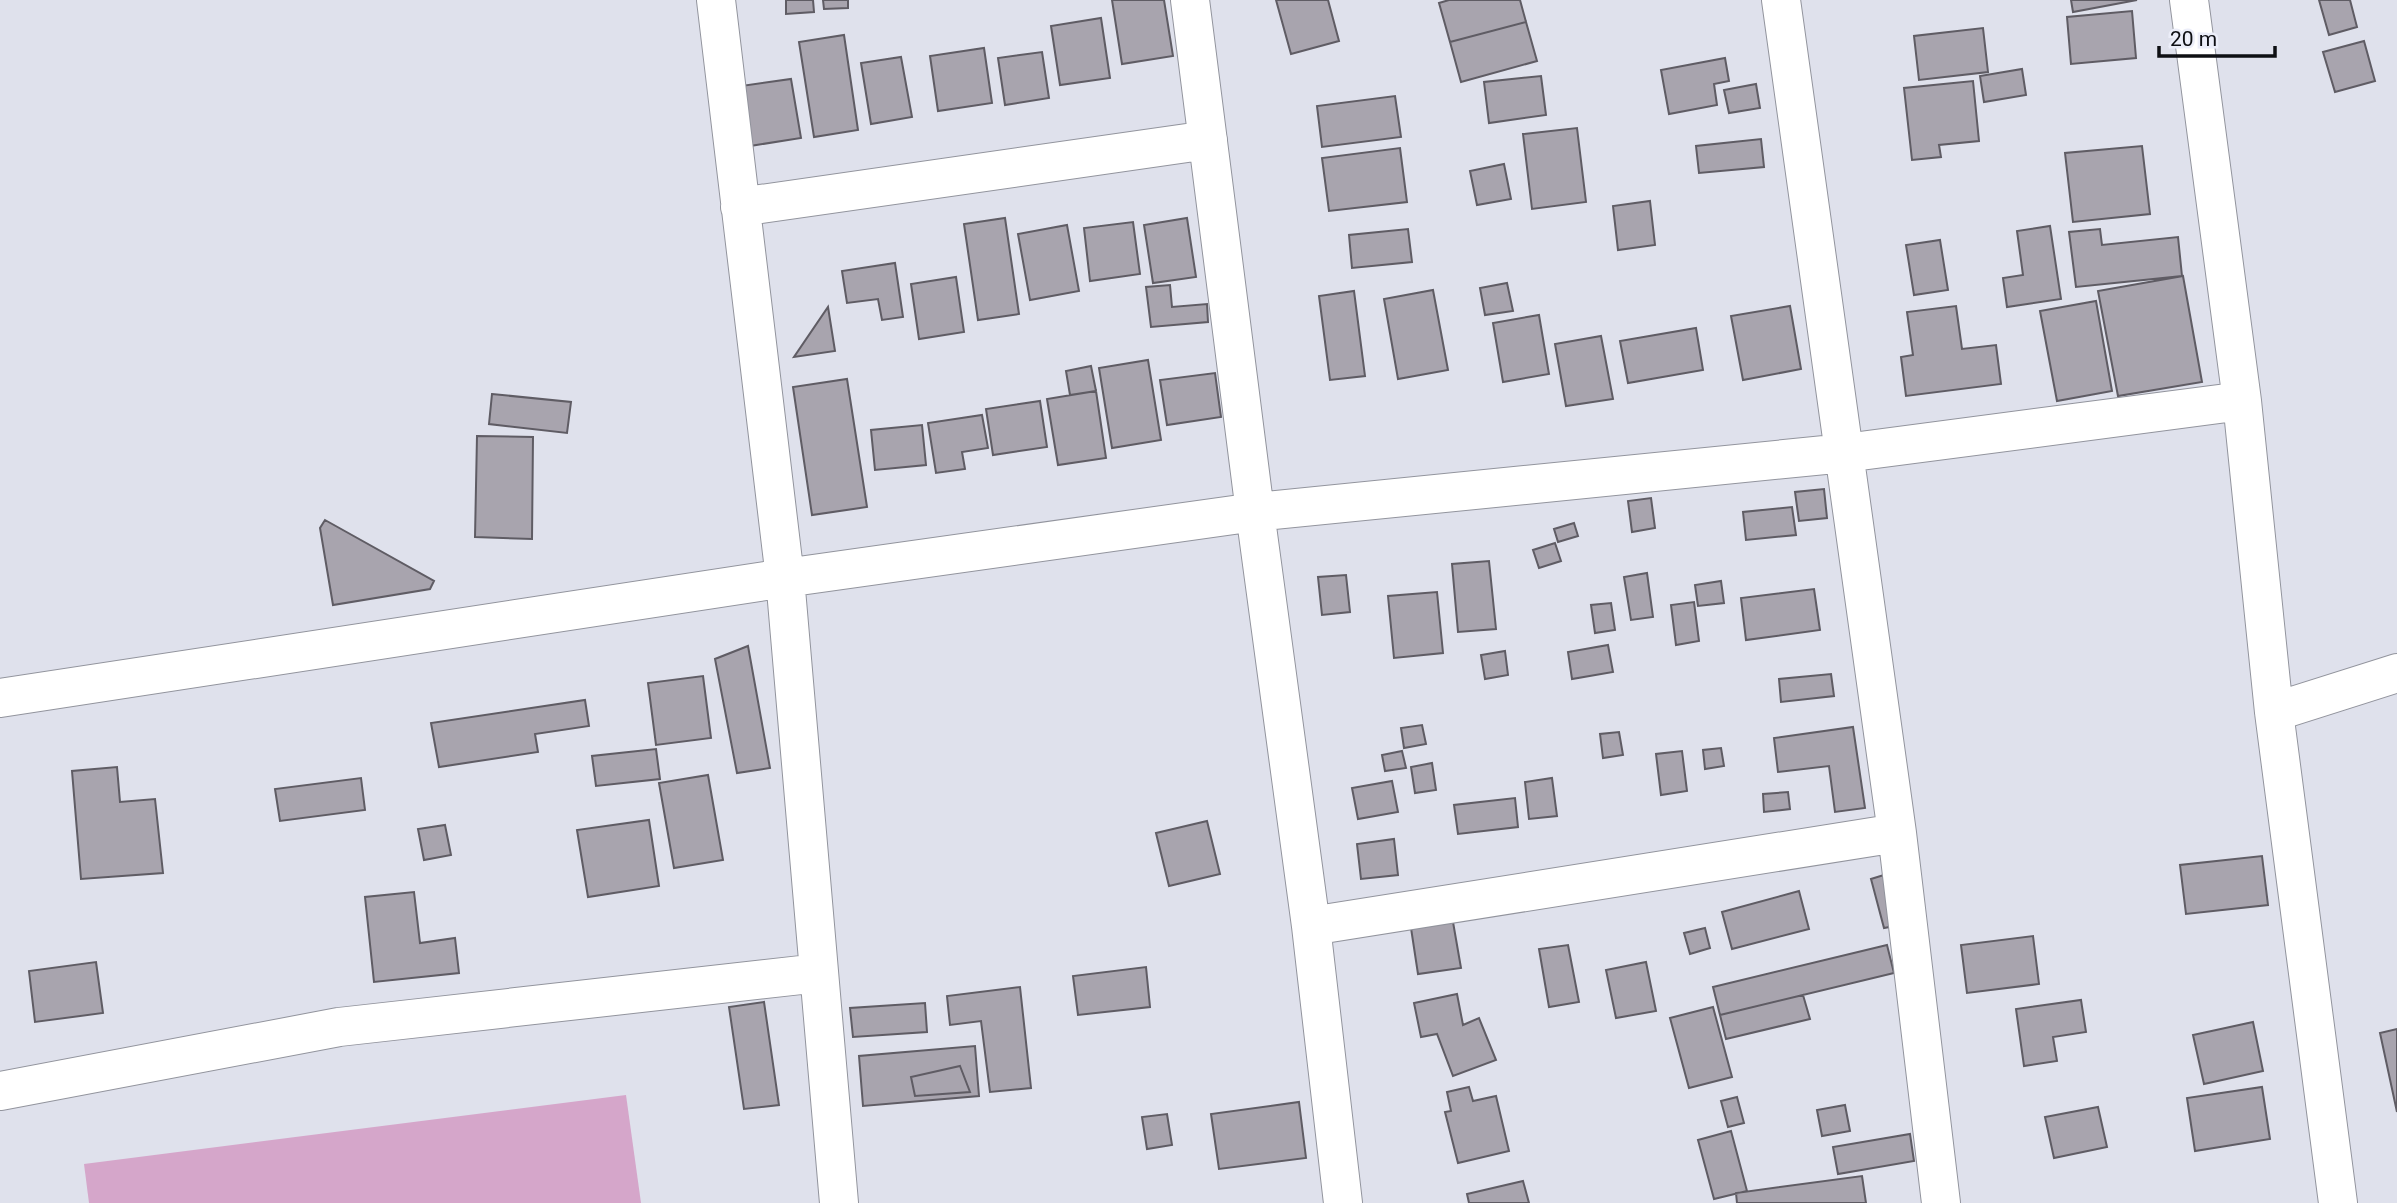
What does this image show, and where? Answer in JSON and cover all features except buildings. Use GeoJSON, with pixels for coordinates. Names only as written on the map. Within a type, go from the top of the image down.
{"type":"FeatureCollection","features":[{"type":"Feature","properties":{"kind":"street"},"geometry":{"type":"LineString","coordinates":[[716,0],[785,578],[839,1203]]}},
{"type":"Feature","properties":{"kind":"street"},"geometry":{"type":"LineString","coordinates":[[1190,0],[1311,926],[1343,1203]]}},
{"type":"Feature","properties":{"kind":"street"},"geometry":{"type":"LineString","coordinates":[[1781,0],[1897,833],[1941,1203]]}},
{"type":"Feature","properties":{"kind":"street"},"geometry":{"type":"LineString","coordinates":[[2189,0],[2242,401],[2274,712],[2338,1203]]}},
{"type":"Feature","properties":{"kind":"street"},"geometry":{"type":"LineString","coordinates":[[740,207],[1208,140]]}},
{"type":"Feature","properties":{"kind":"street"},"geometry":{"type":"LineString","coordinates":[[0,698],[785,578],[1255,512],[1845,453],[2242,401]]}},
{"type":"Feature","properties":{"kind":"street"},"geometry":{"type":"LineString","coordinates":[[2274,712],[2397,673]]}},
{"type":"Feature","properties":{"kind":"street"},"geometry":{"type":"LineString","coordinates":[[1311,926],[1897,833]]}},
{"type":"Feature","properties":{"kind":"street"},"geometry":{"type":"LineString","coordinates":[[0,1091],[339,1027],[819,973]]}},
{"type":"Feature","properties":{"kind":"shaded area"},"geometry":{"type":"Polygon","coordinates":[[[626,1095],[641,1203],[89,1203],[84,1164],[626,1095]]]}}]}
